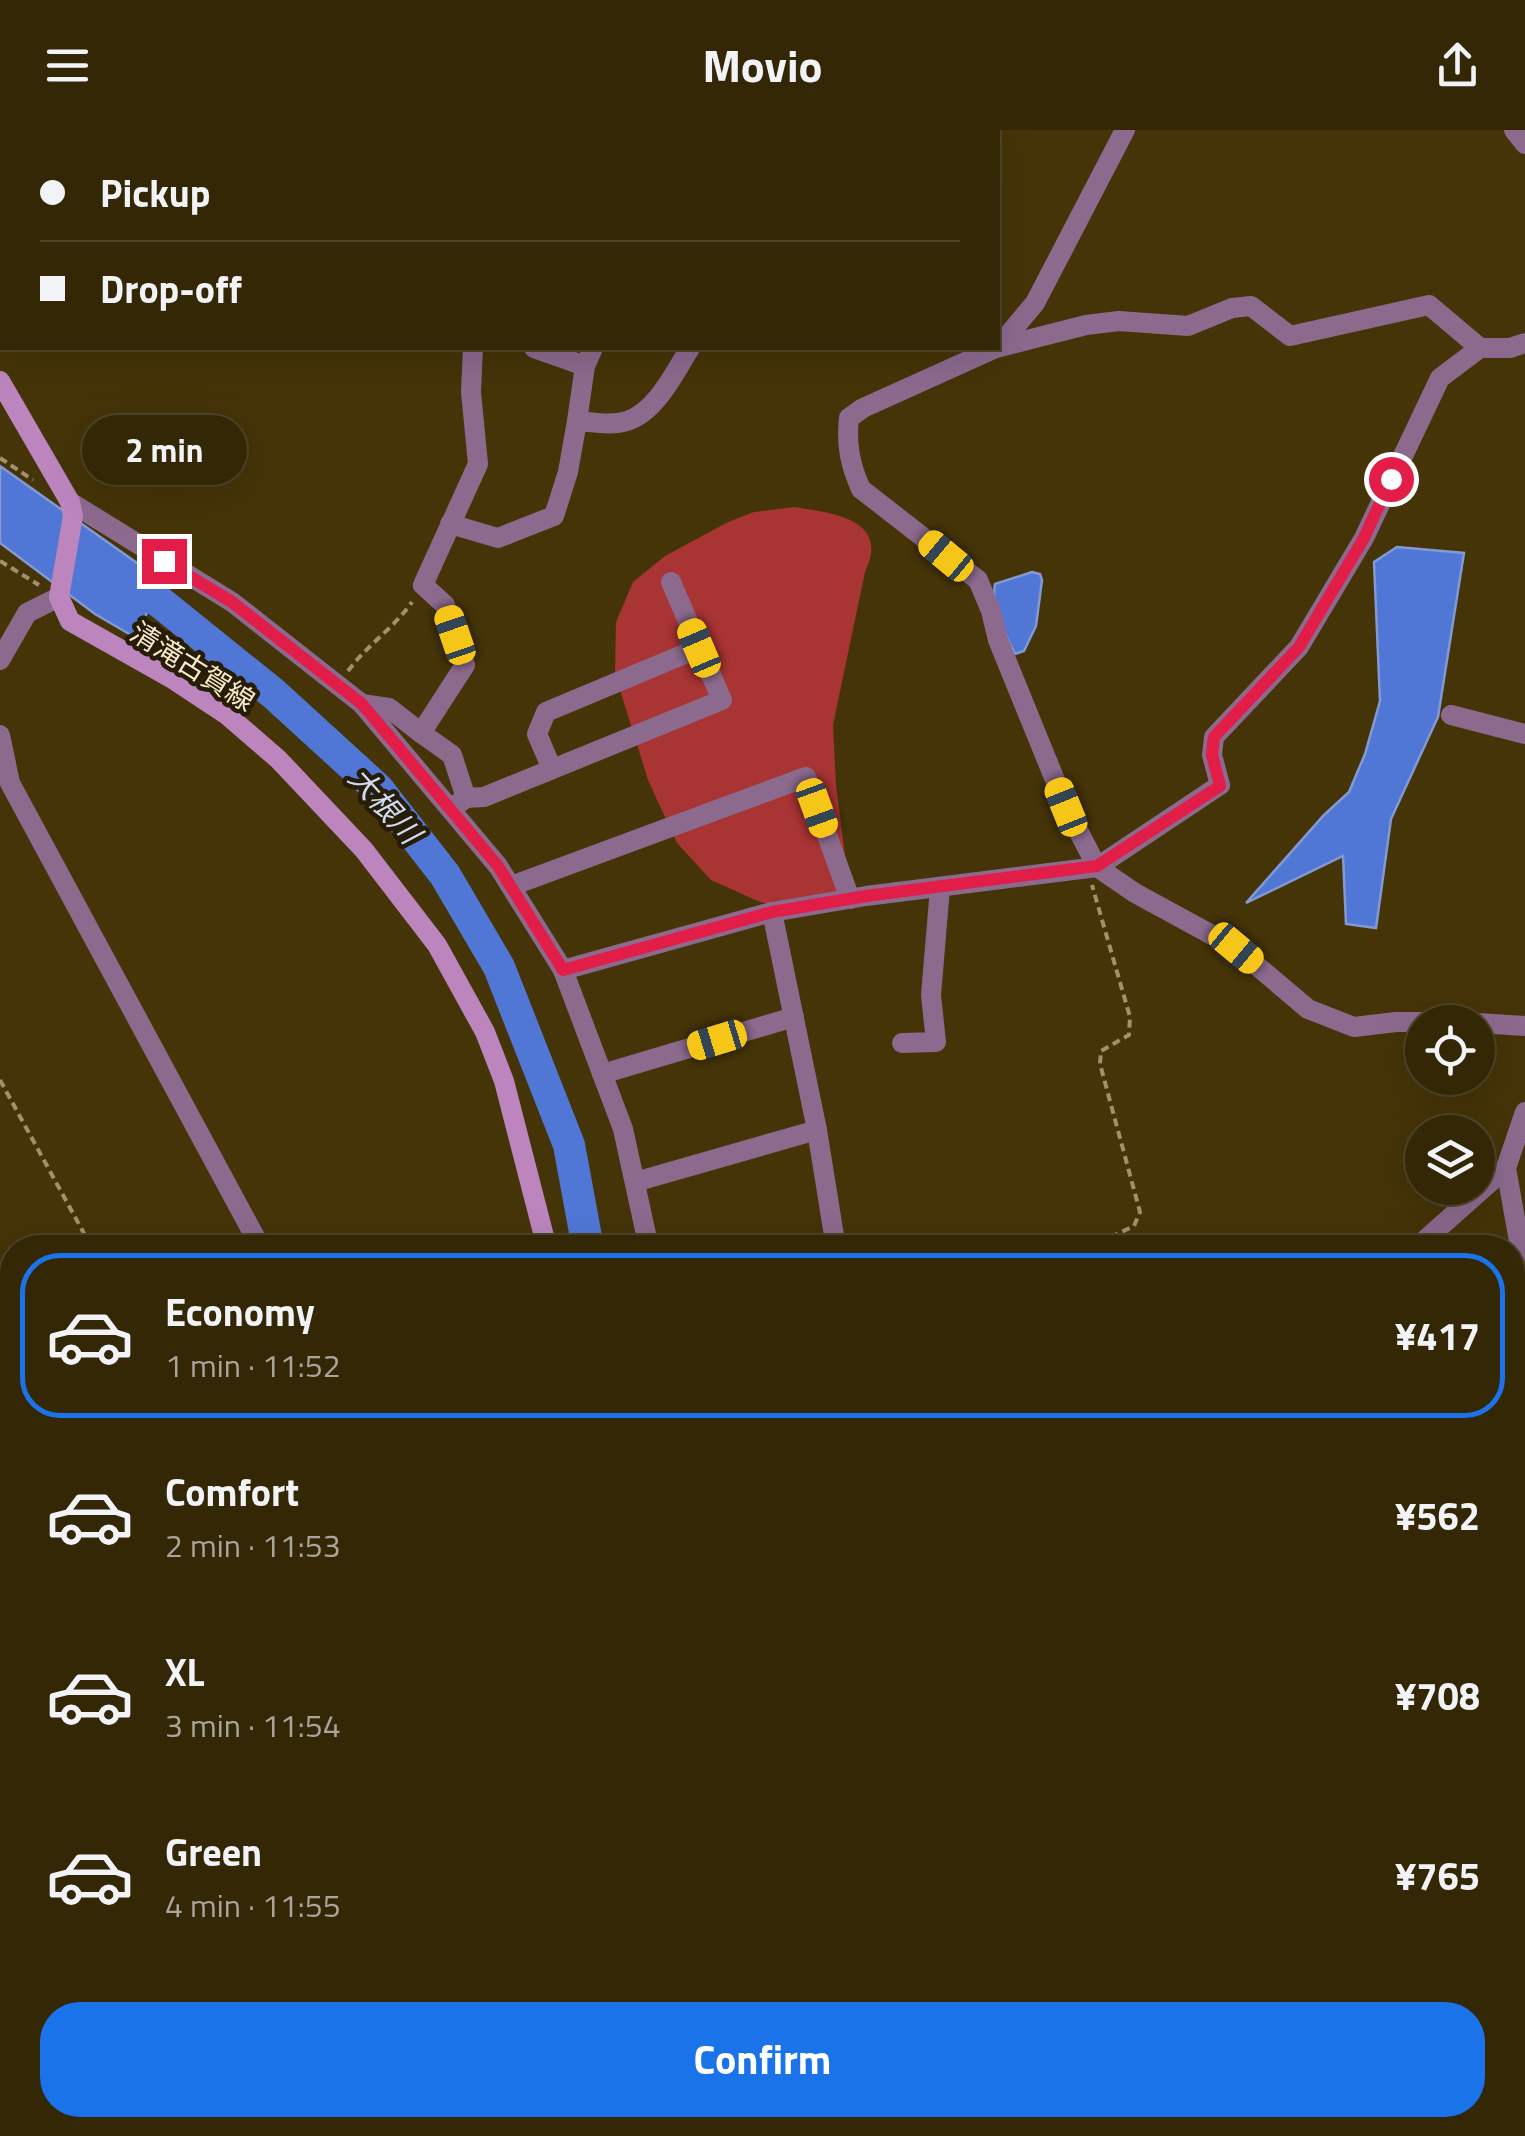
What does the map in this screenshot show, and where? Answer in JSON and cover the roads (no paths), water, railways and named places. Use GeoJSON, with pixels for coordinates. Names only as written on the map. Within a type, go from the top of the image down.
{"type":"FeatureCollection","features":[{"type":"Feature","properties":{"kind":"main road"},"geometry":{"type":"LineString","coordinates":[[0,382],[72,509],[59,591]]}},
{"type":"Feature","properties":{"kind":"main road","name":"清滝古賀線"},"geometry":{"type":"LineString","coordinates":[[59,591],[70,621],[84,632],[228,715],[278,759],[398,892],[437,945],[485,1032],[519,1132],[544,1235]]}},
{"type":"Feature","properties":{"kind":"street"},"geometry":{"type":"LineString","coordinates":[[1000,344],[1034,302],[1126,130]]}},
{"type":"Feature","properties":{"kind":"street"},"geometry":{"type":"LineString","coordinates":[[1514,130],[1525,144]]}},
{"type":"Feature","properties":{"kind":"street"},"geometry":{"type":"LineString","coordinates":[[1000,347],[1086,325],[1119,321],[1188,326],[1232,308],[1251,306],[1290,336],[1429,305],[1480,348]]}},
{"type":"Feature","properties":{"kind":"street"},"geometry":{"type":"LineString","coordinates":[[563,970],[772,912],[1097,866],[1220,786],[1212,755],[1214,737],[1299,647],[1364,538],[1440,378],[1480,348],[1525,344]]}},
{"type":"Feature","properties":{"kind":"street"},"geometry":{"type":"LineString","coordinates":[[421,732],[465,665],[445,606],[423,586],[478,464],[471,392],[473,350]]}},
{"type":"Feature","properties":{"kind":"street"},"geometry":{"type":"LineString","coordinates":[[450,524],[498,538],[554,516],[568,472],[589,357],[546,350]]}},
{"type":"Feature","properties":{"kind":"street"},"geometry":{"type":"LineString","coordinates":[[577,420],[613,424],[631,420],[662,393],[689,350]]}},
{"type":"Feature","properties":{"kind":"street"},"geometry":{"type":"LineString","coordinates":[[993,350],[863,408],[849,418],[847,439],[852,470],[862,489],[978,580],[986,593],[998,640],[1066,807],[1097,866],[1135,893],[1236,948],[1308,1009],[1354,1027],[1405,1022]]}},
{"type":"Feature","properties":{"kind":"street"},"geometry":{"type":"LineString","coordinates":[[72,509],[232,602],[362,704],[459,803],[563,970],[623,1129],[646,1235]]}},
{"type":"Feature","properties":{"kind":"street"},"geometry":{"type":"LineString","coordinates":[[459,803],[722,700],[671,582]]}},
{"type":"Feature","properties":{"kind":"street"},"geometry":{"type":"LineString","coordinates":[[0,660],[27,612],[59,591]]}},
{"type":"Feature","properties":{"kind":"street"},"geometry":{"type":"LineString","coordinates":[[552,769],[537,734],[546,712],[699,648]]}},
{"type":"Feature","properties":{"kind":"street"},"geometry":{"type":"LineString","coordinates":[[362,704],[390,708],[452,755],[459,803]]}},
{"type":"Feature","properties":{"kind":"street"},"geometry":{"type":"LineString","coordinates":[[1452,714],[1525,734]]}},
{"type":"Feature","properties":{"kind":"street"},"geometry":{"type":"LineString","coordinates":[[0,735],[10,783],[255,1235]]}},
{"type":"Feature","properties":{"kind":"street"},"geometry":{"type":"LineString","coordinates":[[512,886],[806,777],[850,899]]}},
{"type":"Feature","properties":{"kind":"street"},"geometry":{"type":"LineString","coordinates":[[902,1043],[936,1042],[930,995],[940,888]]}},
{"type":"Feature","properties":{"kind":"street"},"geometry":{"type":"LineString","coordinates":[[772,912],[817,1130],[834,1235]]}},
{"type":"Feature","properties":{"kind":"street"},"geometry":{"type":"LineString","coordinates":[[602,1074],[794,1017]]}},
{"type":"Feature","properties":{"kind":"street"},"geometry":{"type":"LineString","coordinates":[[1495,1025],[1525,1026]]}},
{"type":"Feature","properties":{"kind":"street"},"geometry":{"type":"LineString","coordinates":[[1518,1235],[1506,1168],[1525,1112]]}},
{"type":"Feature","properties":{"kind":"street"},"geometry":{"type":"LineString","coordinates":[[635,1182],[817,1130]]}},
{"type":"Feature","properties":{"kind":"street"},"geometry":{"type":"LineString","coordinates":[[1431,1235],[1506,1168]]}},
{"type":"Feature","properties":{"kind":"water"},"geometry":{"type":"Polygon","coordinates":[[[0,466],[161,580],[136,638],[95,614],[0,543],[0,466]]]}},
{"type":"Feature","properties":{"kind":"water"},"geometry":{"type":"Polygon","coordinates":[[[1397,547],[1464,553],[1438,717],[1391,819],[1376,928],[1346,924],[1343,856],[1246,903],[1349,792],[1380,701],[1374,562],[1397,547]]]}},
{"type":"Feature","properties":{"kind":"water"},"geometry":{"type":"Polygon","coordinates":[[[1032,572],[1040,574],[1042,580],[1036,626],[1024,651],[1015,654],[997,611],[995,584],[1032,572]]]}},
{"type":"Feature","properties":{"kind":"waterway","name":"大根川"},"geometry":{"type":"LineString","coordinates":[[117,573],[161,603],[274,694],[378,789],[445,875],[499,967],[569,1145],[586,1235]]}}]}
